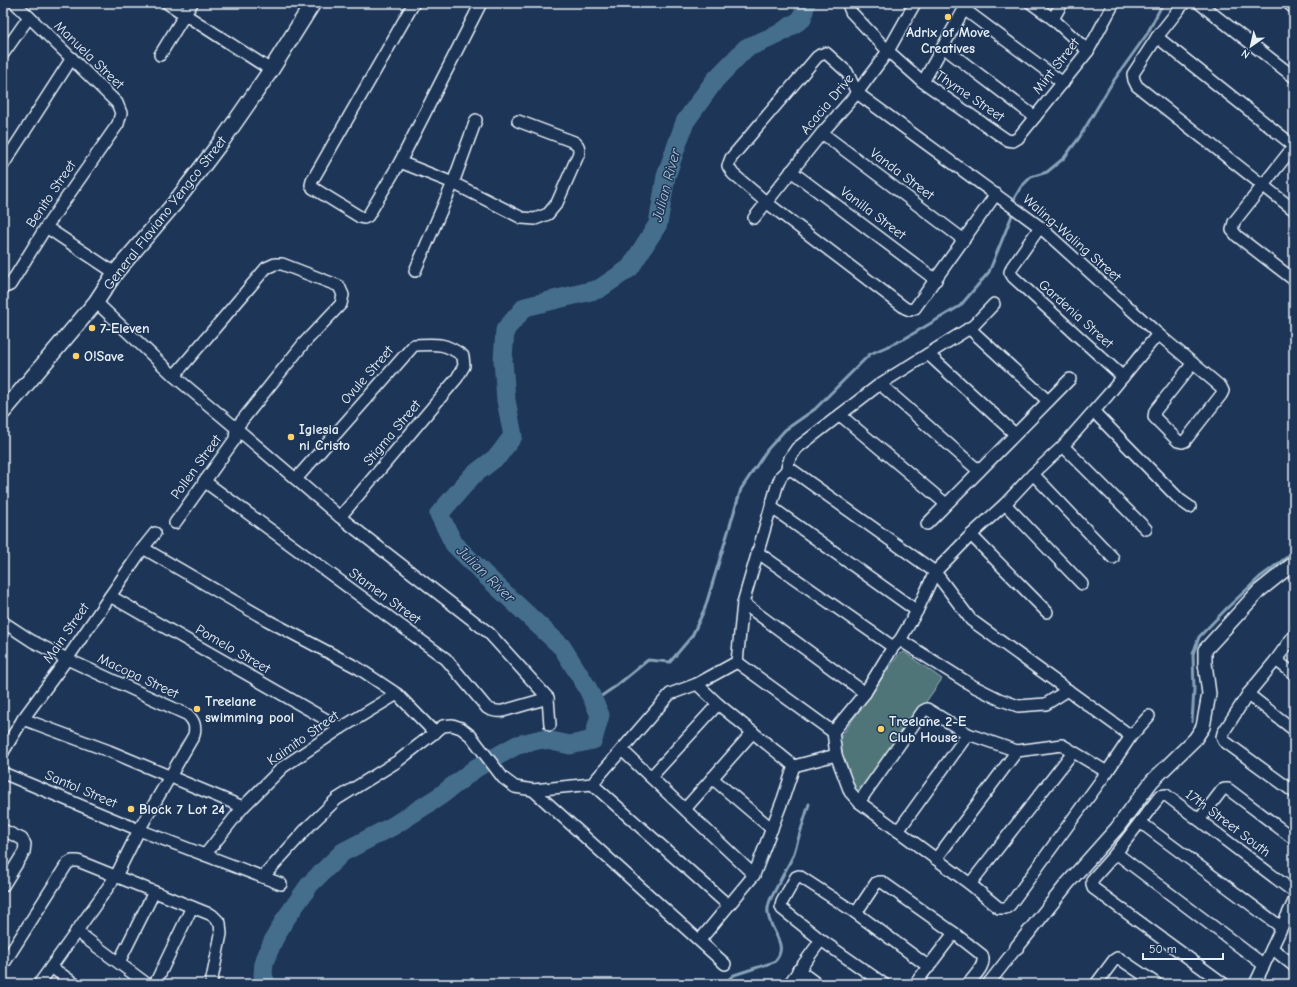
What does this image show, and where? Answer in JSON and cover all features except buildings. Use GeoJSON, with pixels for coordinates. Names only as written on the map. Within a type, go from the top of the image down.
{"type":"FeatureCollection","features":[{"type":"Feature","properties":{"kind":"main road","name":"General Flaviano Yengco Street"},"geometry":{"type":"LineString","coordinates":[[3,412],[96,302],[115,273],[174,204],[224,138],[271,70],[313,3]]}},
{"type":"Feature","properties":{"kind":"street","name":"Manuela Street"},"geometry":{"type":"LineString","coordinates":[[15,3],[117,103],[120,113]]}},
{"type":"Feature","properties":{"kind":"street"},"geometry":{"type":"LineString","coordinates":[[166,3],[271,70]]}},
{"type":"Feature","properties":{"kind":"street"},"geometry":{"type":"LineString","coordinates":[[160,55],[192,3]]}},
{"type":"Feature","properties":{"kind":"street"},"geometry":{"type":"LineString","coordinates":[[414,3],[312,180],[313,188],[364,218],[368,216],[400,162],[481,3]]}},
{"type":"Feature","properties":{"kind":"street","name":"Thyme Street"},"geometry":{"type":"LineString","coordinates":[[850,3],[849,7],[851,12],[888,51],[923,82],[1007,140],[1012,141]]}},
{"type":"Feature","properties":{"kind":"street","name":"Acacia Drive"},"geometry":{"type":"LineString","coordinates":[[754,218],[822,133],[857,93],[888,51],[915,3]]}},
{"type":"Feature","properties":{"kind":"street"},"geometry":{"type":"LineString","coordinates":[[1031,3],[1053,19],[1088,51]]}},
{"type":"Feature","properties":{"kind":"street"},"geometry":{"type":"LineString","coordinates":[[1053,19],[1062,3]]}},
{"type":"Feature","properties":{"kind":"street","name":"Mint Street"},"geometry":{"type":"LineString","coordinates":[[1012,141],[1018,138],[1088,51],[1114,3]]}},
{"type":"Feature","properties":{"kind":"street"},"geometry":{"type":"LineString","coordinates":[[1184,3],[1157,37],[1133,74],[1137,86],[1294,210]]}},
{"type":"Feature","properties":{"kind":"street"},"geometry":{"type":"LineString","coordinates":[[1199,3],[1294,77]]}},
{"type":"Feature","properties":{"kind":"street"},"geometry":{"type":"LineString","coordinates":[[1288,3],[1294,8]]}},
{"type":"Feature","properties":{"kind":"street"},"geometry":{"type":"LineString","coordinates":[[923,82],[965,6],[1063,82]]}},
{"type":"Feature","properties":{"kind":"street"},"geometry":{"type":"LineString","coordinates":[[3,54],[29,17]]}},
{"type":"Feature","properties":{"kind":"street"},"geometry":{"type":"LineString","coordinates":[[1157,37],[1294,146],[1264,186],[1234,222],[1232,230],[1237,236],[1294,280]]}},
{"type":"Feature","properties":{"kind":"street"},"geometry":{"type":"LineString","coordinates":[[943,47],[1035,117]]}},
{"type":"Feature","properties":{"kind":"street"},"geometry":{"type":"LineString","coordinates":[[857,93],[847,72],[831,56],[826,53],[820,55],[731,158],[728,166],[730,171],[766,202],[905,308],[910,310],[915,308],[964,240],[1000,197]]}},
{"type":"Feature","properties":{"kind":"street"},"geometry":{"type":"LineString","coordinates":[[3,165],[72,58]]}},
{"type":"Feature","properties":{"kind":"street","name":"Waling-Waling Street"},"geometry":{"type":"LineString","coordinates":[[857,93],[1040,227],[1158,334],[1194,363],[1222,389],[1221,395],[1185,441],[1182,442],[1178,441],[1154,417],[1154,411],[1194,363]]}},
{"type":"Feature","properties":{"kind":"street","name":"Benito Street"},"geometry":{"type":"LineString","coordinates":[[3,288],[10,285],[46,227],[118,124],[120,113]]}},
{"type":"Feature","properties":{"kind":"street"},"geometry":{"type":"LineString","coordinates":[[415,271],[453,183],[476,120]]}},
{"type":"Feature","properties":{"kind":"street"},"geometry":{"type":"LineString","coordinates":[[400,162],[453,183],[522,218],[535,219],[548,214],[556,203],[579,153],[579,148],[574,142],[518,121]]}},
{"type":"Feature","properties":{"kind":"street","name":"Vanda Street"},"geometry":{"type":"LineString","coordinates":[[822,133],[964,240]]}},
{"type":"Feature","properties":{"kind":"street","name":"Vanilla Street"},"geometry":{"type":"LineString","coordinates":[[791,171],[936,280]]}},
{"type":"Feature","properties":{"kind":"street"},"geometry":{"type":"LineString","coordinates":[[46,227],[115,273]]}},
{"type":"Feature","properties":{"kind":"street","name":"Gardenia Street"},"geometry":{"type":"LineString","coordinates":[[1040,227],[1010,272],[1013,277],[1123,377]]}},
{"type":"Feature","properties":{"kind":"street","name":"Pollen Street"},"geometry":{"type":"LineString","coordinates":[[174,376],[266,268],[275,264],[282,264],[338,286],[343,295],[341,304],[304,343],[236,428],[235,439],[175,523]]}},
{"type":"Feature","properties":{"kind":"street"},"geometry":{"type":"LineString","coordinates":[[96,302],[174,376],[340,517],[489,633],[548,698],[550,725]]}},
{"type":"Feature","properties":{"kind":"street"},"geometry":{"type":"LineString","coordinates":[[737,662],[743,603],[757,552],[776,486],[781,476],[786,471],[790,458],[797,448],[880,384],[969,328],[994,304]]}},
{"type":"Feature","properties":{"kind":"street"},"geometry":{"type":"LineString","coordinates":[[969,328],[1048,401]]}},
{"type":"Feature","properties":{"kind":"street"},"geometry":{"type":"LineString","coordinates":[[832,732],[865,693],[917,610],[935,572],[971,535],[1005,504],[1032,474],[1063,446],[1094,412],[1158,334]]}},
{"type":"Feature","properties":{"kind":"street","name":"Ovule Street"},"geometry":{"type":"LineString","coordinates":[[296,479],[414,345],[439,344],[452,348],[463,356],[464,366]]}},
{"type":"Feature","properties":{"kind":"street"},"geometry":{"type":"LineString","coordinates":[[928,354],[1015,434]]}},
{"type":"Feature","properties":{"kind":"street","name":"Stigma Street"},"geometry":{"type":"LineString","coordinates":[[340,517],[457,378],[464,366]]}},
{"type":"Feature","properties":{"kind":"street"},"geometry":{"type":"LineString","coordinates":[[927,524],[1070,379]]}},
{"type":"Feature","properties":{"kind":"street"},"geometry":{"type":"LineString","coordinates":[[880,384],[979,471]]}},
{"type":"Feature","properties":{"kind":"street"},"geometry":{"type":"LineString","coordinates":[[1094,412],[1180,500],[1190,507]]}},
{"type":"Feature","properties":{"kind":"street"},"geometry":{"type":"LineString","coordinates":[[840,415],[946,504]]}},
{"type":"Feature","properties":{"kind":"street"},"geometry":{"type":"LineString","coordinates":[[1063,446],[1146,529]]}},
{"type":"Feature","properties":{"kind":"street"},"geometry":{"type":"LineString","coordinates":[[786,471],[792,470],[935,572],[971,620],[1131,736]]}},
{"type":"Feature","properties":{"kind":"street"},"geometry":{"type":"LineString","coordinates":[[1032,474],[1114,558]]}},
{"type":"Feature","properties":{"kind":"street","name":"Stamen Street"},"geometry":{"type":"LineString","coordinates":[[204,481],[446,660],[487,708],[497,712],[504,711],[548,698]]}},
{"type":"Feature","properties":{"kind":"street"},"geometry":{"type":"LineString","coordinates":[[1005,504],[1082,584]]}},
{"type":"Feature","properties":{"kind":"street"},"geometry":{"type":"LineString","coordinates":[[771,507],[917,610]]}},
{"type":"Feature","properties":{"kind":"street","name":"Main Street"},"geometry":{"type":"LineString","coordinates":[[3,752],[23,719],[155,533]]}},
{"type":"Feature","properties":{"kind":"street"},"geometry":{"type":"LineString","coordinates":[[971,535],[1047,612]]}},
{"type":"Feature","properties":{"kind":"street"},"geometry":{"type":"LineString","coordinates":[[143,548],[267,620],[358,668],[397,694],[435,733]]}},
{"type":"Feature","properties":{"kind":"street"},"geometry":{"type":"LineString","coordinates":[[757,552],[896,643],[973,686],[1000,699],[1018,706],[1046,704],[1068,690]]}},
{"type":"Feature","properties":{"kind":"street"},"geometry":{"type":"LineString","coordinates":[[988,984],[1067,884],[1117,828],[1152,781],[1195,739],[1203,727],[1209,694],[1205,650],[1259,591],[1294,563]]}},
{"type":"Feature","properties":{"kind":"street","name":"Pomelo Street"},"geometry":{"type":"LineString","coordinates":[[110,596],[342,728]]}},
{"type":"Feature","properties":{"kind":"street"},"geometry":{"type":"LineString","coordinates":[[743,603],[865,693]]}},
{"type":"Feature","properties":{"kind":"street","name":"Macopa Street"},"geometry":{"type":"LineString","coordinates":[[3,622],[32,641],[67,659],[188,715],[192,720],[195,730],[194,735],[139,830],[116,876],[38,984]]}},
{"type":"Feature","properties":{"kind":"street"},"geometry":{"type":"LineString","coordinates":[[1294,635],[1248,694],[1223,733],[1222,737],[1224,741],[1294,792]]}},
{"type":"Feature","properties":{"kind":"street"},"geometry":{"type":"LineString","coordinates":[[1276,660],[1294,674]]}},
{"type":"Feature","properties":{"kind":"street"},"geometry":{"type":"LineString","coordinates":[[263,877],[308,827],[337,799],[398,760],[444,726],[452,725],[461,728],[470,736],[503,778],[515,787],[533,790],[592,784],[670,694],[697,684],[737,662]]}},
{"type":"Feature","properties":{"kind":"street"},"geometry":{"type":"LineString","coordinates":[[737,662],[832,732],[836,755],[850,792],[859,802],[970,884],[999,908],[1006,908],[1010,905],[1107,772],[1131,736],[1149,716]]}},
{"type":"Feature","properties":{"kind":"street"},"geometry":{"type":"LineString","coordinates":[[697,684],[718,704],[794,766]]}},
{"type":"Feature","properties":{"kind":"street","name":"Kaimito Street"},"geometry":{"type":"LineString","coordinates":[[205,855],[243,807],[282,767],[397,694]]}},
{"type":"Feature","properties":{"kind":"street"},"geometry":{"type":"LineString","coordinates":[[1248,694],[1294,730]]}},
{"type":"Feature","properties":{"kind":"street"},"geometry":{"type":"LineString","coordinates":[[651,777],[718,704]]}},
{"type":"Feature","properties":{"kind":"street"},"geometry":{"type":"LineString","coordinates":[[859,802],[923,711],[927,709],[968,734],[1017,751],[1062,745],[1107,772]]}},
{"type":"Feature","properties":{"kind":"street"},"geometry":{"type":"LineString","coordinates":[[23,719],[109,751],[243,807]]}},
{"type":"Feature","properties":{"kind":"street"},"geometry":{"type":"LineString","coordinates":[[685,809],[753,732]]}},
{"type":"Feature","properties":{"kind":"street"},"geometry":{"type":"LineString","coordinates":[[898,831],[968,734]]}},
{"type":"Feature","properties":{"kind":"street"},"geometry":{"type":"LineString","coordinates":[[622,750],[754,874]]}},
{"type":"Feature","properties":{"kind":"street"},"geometry":{"type":"LineString","coordinates":[[936,859],[1017,751]]}},
{"type":"Feature","properties":{"kind":"street"},"geometry":{"type":"LineString","coordinates":[[970,884],[1073,752]]}},
{"type":"Feature","properties":{"kind":"street"},"geometry":{"type":"LineString","coordinates":[[794,766],[836,755]]}},
{"type":"Feature","properties":{"kind":"street"},"geometry":{"type":"LineString","coordinates":[[700,940],[754,874],[772,829],[794,766]]}},
{"type":"Feature","properties":{"kind":"street","name":"Santol Street"},"geometry":{"type":"LineString","coordinates":[[3,773],[139,830],[281,884]]}},
{"type":"Feature","properties":{"kind":"street"},"geometry":{"type":"LineString","coordinates":[[712,778],[772,829]]}},
{"type":"Feature","properties":{"kind":"street"},"geometry":{"type":"LineString","coordinates":[[592,784],[728,905]]}},
{"type":"Feature","properties":{"kind":"street"},"geometry":{"type":"LineString","coordinates":[[1199,820],[1222,790],[1228,789],[1294,839]]}},
{"type":"Feature","properties":{"kind":"street"},"geometry":{"type":"LineString","coordinates":[[533,790],[725,964]]}},
{"type":"Feature","properties":{"kind":"street","name":"17th Street South"},"geometry":{"type":"LineString","coordinates":[[1140,822],[1160,796],[1166,795],[1294,892]]}},
{"type":"Feature","properties":{"kind":"street"},"geometry":{"type":"LineString","coordinates":[[1224,984],[1093,888],[1092,880],[1116,853],[1140,822],[1281,927]]}},
{"type":"Feature","properties":{"kind":"street"},"geometry":{"type":"LineString","coordinates":[[3,830],[22,839],[25,844],[24,852],[3,886]]}},
{"type":"Feature","properties":{"kind":"street"},"geometry":{"type":"LineString","coordinates":[[1116,853],[1264,964]]}},
{"type":"Feature","properties":{"kind":"street"},"geometry":{"type":"LineString","coordinates":[[3,965],[67,864],[72,861],[78,861],[212,915],[220,923],[221,934],[211,984]]}},
{"type":"Feature","properties":{"kind":"street"},"geometry":{"type":"LineString","coordinates":[[884,984],[821,940],[782,909],[781,906],[796,877],[802,877],[856,913],[929,966]]}},
{"type":"Feature","properties":{"kind":"street"},"geometry":{"type":"LineString","coordinates":[[856,913],[876,883],[882,882],[954,933],[982,955],[984,960],[983,965],[968,984]]}},
{"type":"Feature","properties":{"kind":"street"},"geometry":{"type":"LineString","coordinates":[[119,962],[154,892]]}},
{"type":"Feature","properties":{"kind":"street"},"geometry":{"type":"LineString","coordinates":[[156,984],[192,907]]}},
{"type":"Feature","properties":{"kind":"street"},"geometry":{"type":"LineString","coordinates":[[1255,984],[1281,927],[1293,907]]}},
{"type":"Feature","properties":{"kind":"street"},"geometry":{"type":"LineString","coordinates":[[76,931],[147,984]]}},
{"type":"Feature","properties":{"kind":"street"},"geometry":{"type":"LineString","coordinates":[[915,984],[954,933]]}},
{"type":"Feature","properties":{"kind":"street"},"geometry":{"type":"LineString","coordinates":[[789,984],[821,940]]}},
{"type":"Feature","properties":{"kind":"street"},"geometry":{"type":"LineString","coordinates":[[1272,948],[1294,966]]}},
{"type":"Feature","properties":{"kind":"street"},"geometry":{"type":"LineString","coordinates":[[1096,984],[1117,958],[1154,983]]}},
{"type":"Feature","properties":{"kind":"street"},"geometry":{"type":"LineString","coordinates":[[51,967],[75,984]]}},
{"type":"Feature","properties":{"kind":"street"},"geometry":{"type":"LineString","coordinates":[[798,970],[817,984]]}},
{"type":"Feature","properties":{"kind":"green space"},"geometry":{"type":"Polygon","coordinates":[[[904,652],[942,679],[863,791],[858,792],[854,790],[835,745],[899,654],[904,652]]]}},
{"type":"Feature","properties":{"kind":"waterway","name":"Julian River"},"geometry":{"type":"LineString","coordinates":[[266,984],[263,975],[264,962],[284,921],[310,884],[343,852],[393,826],[440,796],[476,768],[517,745],[542,739],[570,745],[593,740],[600,715],[587,687],[562,647],[454,544],[439,514],[472,476],[498,456],[513,436],[506,400],[503,360],[505,330],[525,307],[599,289],[630,268],[658,224],[666,176],[685,122],[715,80],[746,48],[777,35],[802,19],[806,3]]}},
{"type":"Feature","properties":{"kind":"waterway"},"geometry":{"type":"LineString","coordinates":[[1013,204],[1021,187],[1031,177],[1047,172],[1064,158],[1079,138],[1112,83],[1147,34],[1163,3]]}},
{"type":"Feature","properties":{"kind":"waterway"},"geometry":{"type":"LineString","coordinates":[[594,701],[616,686],[648,660],[670,662],[692,636],[705,608],[741,489],[767,450],[785,430],[815,409],[870,354],[904,339],[960,306],[989,272],[1013,210]]}},
{"type":"Feature","properties":{"kind":"waterway"},"geometry":{"type":"LineString","coordinates":[[1192,722],[1194,690],[1193,654],[1199,637],[1260,577],[1294,552]]}},
{"type":"Feature","properties":{"kind":"waterway"},"geometry":{"type":"LineString","coordinates":[[723,984],[734,975],[774,962],[779,956],[780,944],[769,919],[768,906],[793,856],[809,804]]}},
{"type":"Feature","properties":{"kind":"place","name":"Adrix of Move Creatives"},"geometry":{"type":"Point","coordinates":[948,17]}},
{"type":"Feature","properties":{"kind":"place","name":"7-Eleven"},"geometry":{"type":"Point","coordinates":[92,328]}},
{"type":"Feature","properties":{"kind":"place","name":"O!Save"},"geometry":{"type":"Point","coordinates":[76,356]}},
{"type":"Feature","properties":{"kind":"place","name":"Iglesia ni Cristo"},"geometry":{"type":"Point","coordinates":[291,437]}},
{"type":"Feature","properties":{"kind":"place","name":"Treelane swimming pool"},"geometry":{"type":"Point","coordinates":[197,709]}},
{"type":"Feature","properties":{"kind":"place","name":"Treelane 2-E Club House"},"geometry":{"type":"Point","coordinates":[881,729]}},
{"type":"Feature","properties":{"kind":"place","name":"Block 7 Lot 24"},"geometry":{"type":"Point","coordinates":[131,809]}}]}
